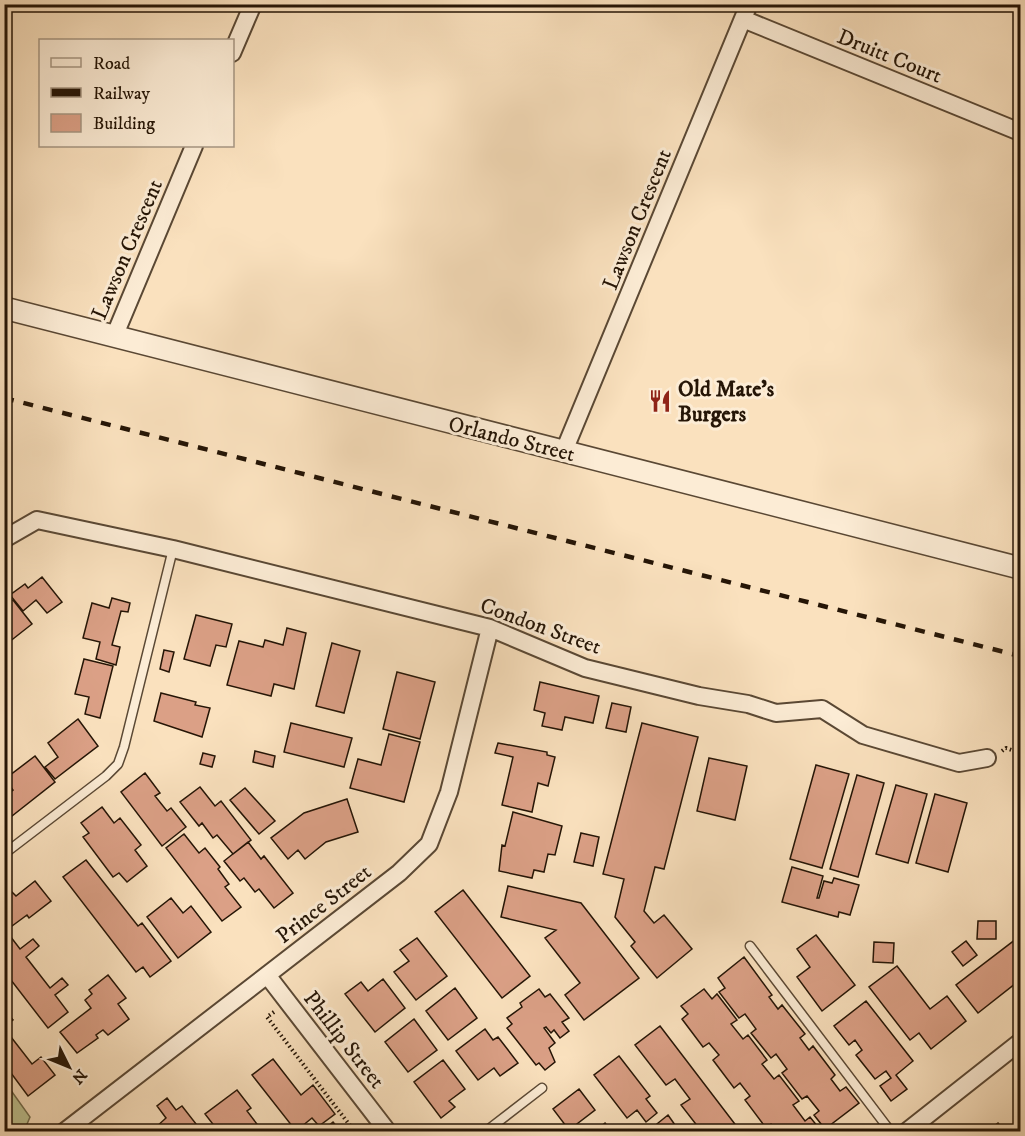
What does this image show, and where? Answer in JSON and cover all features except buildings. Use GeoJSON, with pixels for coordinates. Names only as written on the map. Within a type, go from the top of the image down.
{"type":"FeatureCollection","features":[{"type":"Feature","properties":{"kind":"street"},"geometry":{"type":"LineString","coordinates":[[234,48],[253,4]]}},
{"type":"Feature","properties":{"kind":"street","name":"Druitt Court"},"geometry":{"type":"LineString","coordinates":[[746,12],[1020,132]]}},
{"type":"Feature","properties":{"kind":"street","name":"Lawson Crescent"},"geometry":{"type":"LineString","coordinates":[[564,451],[746,12]]}},
{"type":"Feature","properties":{"kind":"street","name":"Lawson Crescent"},"geometry":{"type":"LineString","coordinates":[[114,337],[194,147]]}},
{"type":"Feature","properties":{"kind":"street","name":"Orlando Street"},"geometry":{"type":"LineString","coordinates":[[4,308],[1020,568]]}},
{"type":"Feature","properties":{"kind":"street","name":"Condon Street"},"geometry":{"type":"LineString","coordinates":[[4,539],[38,520],[173,549],[490,627],[585,668],[699,696],[748,704],[776,713],[822,709],[863,735],[959,763],[987,758]]}},
{"type":"Feature","properties":{"kind":"street","name":"Prince Street"},"geometry":{"type":"LineString","coordinates":[[64,1131],[399,873],[429,844],[449,792],[490,627]]}},
{"type":"Feature","properties":{"kind":"street","name":"Phillip Street"},"geometry":{"type":"LineString","coordinates":[[267,975],[388,1131]]}},
{"type":"Feature","properties":{"kind":"street"},"geometry":{"type":"LineString","coordinates":[[906,1131],[1020,1042]]}},
{"type":"Feature","properties":{"kind":"lane"},"geometry":{"type":"LineString","coordinates":[[4,854],[106,776],[118,764],[173,549]]}},
{"type":"Feature","properties":{"kind":"lane"},"geometry":{"type":"LineString","coordinates":[[750,946],[891,1131]]}},
{"type":"Feature","properties":{"kind":"lane"},"geometry":{"type":"LineString","coordinates":[[485,1131],[542,1088]]}},
{"type":"Feature","properties":{"kind":"path"},"geometry":{"type":"LineString","coordinates":[[274,1012],[267,1017],[355,1131]]}},
{"type":"Feature","properties":{"kind":"green space"},"geometry":{"type":"Polygon","coordinates":[[[5,1082],[30,1117],[24,1131],[5,1131],[5,1082]]]}},
{"type":"Feature","properties":{"kind":"railway"},"geometry":{"type":"LineString","coordinates":[[4,398],[1020,656]]}},
{"type":"Feature","properties":{"kind":"place","name":"Old Mate's Burgers"},"geometry":{"type":"Point","coordinates":[660,401]}}]}
